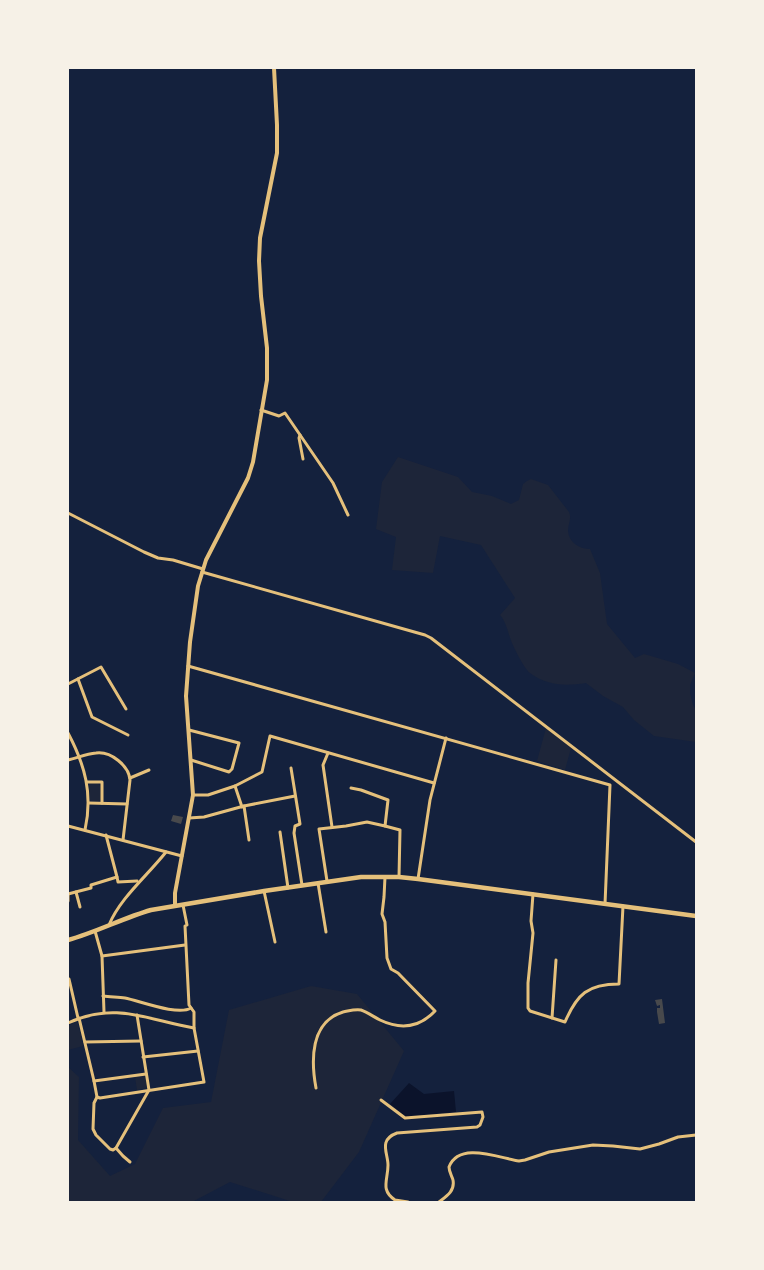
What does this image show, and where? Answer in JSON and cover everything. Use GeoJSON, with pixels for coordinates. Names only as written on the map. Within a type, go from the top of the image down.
{"type":"FeatureCollection","features":[{"type":"Feature","properties":{"kind":"main road"},"geometry":{"type":"LineString","coordinates":[[175,906],[175,893],[194,796],[186,696],[195,606],[202,571],[209,553],[248,478],[253,462],[266,380],[268,359],[259,279],[259,251],[263,222],[277,153],[274,68]]}},
{"type":"Feature","properties":{"kind":"main road"},"geometry":{"type":"LineString","coordinates":[[68,940],[96,931],[133,915],[175,906],[264,891],[361,877],[399,877],[418,879],[696,916]]}},
{"type":"Feature","properties":{"kind":"street"},"geometry":{"type":"LineString","coordinates":[[261,410],[279,416],[285,413],[333,483],[348,515]]}},
{"type":"Feature","properties":{"kind":"street"},"geometry":{"type":"LineString","coordinates":[[300,435],[299,438],[303,459]]}},
{"type":"Feature","properties":{"kind":"street"},"geometry":{"type":"LineString","coordinates":[[68,513],[158,558],[174,560],[202,571],[431,638],[696,842]]}},
{"type":"Feature","properties":{"kind":"street"},"geometry":{"type":"LineString","coordinates":[[188,666],[610,785]]}},
{"type":"Feature","properties":{"kind":"street"},"geometry":{"type":"LineString","coordinates":[[68,684],[102,667],[126,709]]}},
{"type":"Feature","properties":{"kind":"street"},"geometry":{"type":"LineString","coordinates":[[78,679],[92,717],[128,735]]}},
{"type":"Feature","properties":{"kind":"street"},"geometry":{"type":"LineString","coordinates":[[189,730],[239,743],[232,769],[229,772],[191,760]]}},
{"type":"Feature","properties":{"kind":"street"},"geometry":{"type":"LineString","coordinates":[[68,733],[80,757],[87,782],[89,803],[85,830]]}},
{"type":"Feature","properties":{"kind":"street"},"geometry":{"type":"LineString","coordinates":[[194,796],[208,795],[235,786],[262,772],[270,736],[434,783]]}},
{"type":"Feature","properties":{"kind":"street"},"geometry":{"type":"LineString","coordinates":[[418,879],[430,800],[446,738]]}},
{"type":"Feature","properties":{"kind":"street"},"geometry":{"type":"LineString","coordinates":[[68,760],[98,752],[107,754],[123,764],[130,778],[123,840]]}},
{"type":"Feature","properties":{"kind":"street"},"geometry":{"type":"LineString","coordinates":[[328,753],[323,765],[332,827]]}},
{"type":"Feature","properties":{"kind":"street"},"geometry":{"type":"LineString","coordinates":[[291,768],[300,824],[295,826],[294,834],[302,885]]}},
{"type":"Feature","properties":{"kind":"street"},"geometry":{"type":"LineString","coordinates":[[130,778],[149,770]]}},
{"type":"Feature","properties":{"kind":"street"},"geometry":{"type":"LineString","coordinates":[[605,904],[611,776]]}},
{"type":"Feature","properties":{"kind":"street"},"geometry":{"type":"LineString","coordinates":[[87,782],[102,782],[102,803]]}},
{"type":"Feature","properties":{"kind":"street"},"geometry":{"type":"LineString","coordinates":[[235,786],[243,806],[249,840]]}},
{"type":"Feature","properties":{"kind":"street"},"geometry":{"type":"LineString","coordinates":[[351,788],[388,800],[385,826]]}},
{"type":"Feature","properties":{"kind":"street"},"geometry":{"type":"LineString","coordinates":[[189,818],[204,817],[243,806],[295,796]]}},
{"type":"Feature","properties":{"kind":"street"},"geometry":{"type":"LineString","coordinates":[[89,803],[127,804]]}},
{"type":"Feature","properties":{"kind":"street"},"geometry":{"type":"LineString","coordinates":[[327,882],[319,829],[367,822],[400,830],[399,877]]}},
{"type":"Feature","properties":{"kind":"street"},"geometry":{"type":"LineString","coordinates":[[68,826],[182,856]]}},
{"type":"Feature","properties":{"kind":"street"},"geometry":{"type":"LineString","coordinates":[[280,832],[288,888]]}},
{"type":"Feature","properties":{"kind":"street"},"geometry":{"type":"LineString","coordinates":[[106,835],[118,882],[137,881]]}},
{"type":"Feature","properties":{"kind":"street"},"geometry":{"type":"LineString","coordinates":[[109,925],[112,917],[126,898],[166,852]]}},
{"type":"Feature","properties":{"kind":"street"},"geometry":{"type":"LineString","coordinates":[[68,901],[68,894],[91,888],[91,885],[117,877]]}},
{"type":"Feature","properties":{"kind":"street"},"geometry":{"type":"LineString","coordinates":[[316,1088],[313,1059],[317,1036],[324,1025],[336,1014],[353,1010],[361,1010],[381,1021],[406,1027],[423,1022],[435,1011],[398,973],[390,969],[387,958],[385,922],[382,914],[385,877]]}},
{"type":"Feature","properties":{"kind":"street"},"geometry":{"type":"LineString","coordinates":[[318,883],[326,932]]}},
{"type":"Feature","properties":{"kind":"street"},"geometry":{"type":"LineString","coordinates":[[264,891],[274,942]]}},
{"type":"Feature","properties":{"kind":"street"},"geometry":{"type":"LineString","coordinates":[[76,892],[80,907]]}},
{"type":"Feature","properties":{"kind":"street"},"geometry":{"type":"LineString","coordinates":[[534,894],[531,921],[533,934],[528,983],[528,1008],[530,1011],[565,1022],[574,1002],[586,991],[603,984],[619,984],[623,906]]}},
{"type":"Feature","properties":{"kind":"street"},"geometry":{"type":"LineString","coordinates":[[97,1097],[100,1098],[204,1082],[194,1028],[194,1012],[189,1005],[185,945],[185,926],[187,925],[183,905]]}},
{"type":"Feature","properties":{"kind":"street"},"geometry":{"type":"LineString","coordinates":[[96,931],[102,956],[104,1012]]}},
{"type":"Feature","properties":{"kind":"street"},"geometry":{"type":"LineString","coordinates":[[102,956],[185,945]]}},
{"type":"Feature","properties":{"kind":"street"},"geometry":{"type":"LineString","coordinates":[[552,1018],[556,960]]}},
{"type":"Feature","properties":{"kind":"street"},"geometry":{"type":"LineString","coordinates":[[68,979],[85,1042],[97,1097],[94,1103],[93,1129],[110,1149],[113,1150],[116,1148],[149,1090],[137,1015]]}},
{"type":"Feature","properties":{"kind":"street"},"geometry":{"type":"LineString","coordinates":[[103,996],[124,998],[165,1008],[187,1011],[191,1008]]}},
{"type":"Feature","properties":{"kind":"street"},"geometry":{"type":"LineString","coordinates":[[68,1023],[79,1018],[104,1012],[124,1012],[194,1028]]}},
{"type":"Feature","properties":{"kind":"street"},"geometry":{"type":"LineString","coordinates":[[85,1042],[141,1041]]}},
{"type":"Feature","properties":{"kind":"street"},"geometry":{"type":"LineString","coordinates":[[144,1057],[198,1051]]}},
{"type":"Feature","properties":{"kind":"street"},"geometry":{"type":"LineString","coordinates":[[94,1081],[146,1074]]}},
{"type":"Feature","properties":{"kind":"street"},"geometry":{"type":"LineString","coordinates":[[381,1100],[405,1118],[482,1112],[482,1121],[480,1125],[477,1126],[398,1133],[389,1138],[385,1149],[388,1166],[385,1185],[389,1194],[394,1200],[408,1202]]}},
{"type":"Feature","properties":{"kind":"street"},"geometry":{"type":"LineString","coordinates":[[439,1202],[450,1194],[452,1188],[453,1181],[449,1167],[452,1160],[466,1154],[477,1152],[519,1161],[549,1152],[593,1145],[640,1149],[678,1137],[696,1134]]}},
{"type":"Feature","properties":{"kind":"street"},"geometry":{"type":"LineString","coordinates":[[116,1148],[130,1162]]}},
{"type":"Feature","properties":{"kind":"shaded area"},"geometry":{"type":"Polygon","coordinates":[[[398,457],[458,477],[472,492],[492,496],[511,504],[519,500],[523,484],[527,481],[531,479],[548,485],[569,512],[570,519],[568,531],[570,539],[582,548],[590,549],[600,573],[607,624],[635,658],[644,654],[678,664],[695,673],[690,685],[690,693],[696,710],[696,742],[654,736],[634,720],[623,707],[603,696],[586,683],[564,685],[550,683],[530,673],[517,654],[504,621],[500,615],[515,598],[481,545],[440,536],[433,573],[392,570],[396,537],[376,529],[382,482],[398,457]]]}},
{"type":"Feature","properties":{"kind":"shaded area"},"geometry":{"type":"Polygon","coordinates":[[[546,728],[571,748],[565,770],[537,761],[546,728]]]}},
{"type":"Feature","properties":{"kind":"shaded area"},"geometry":{"type":"Polygon","coordinates":[[[90,783],[98,783],[100,786],[101,799],[99,801],[90,800],[90,783]]]}},
{"type":"Feature","properties":{"kind":"shaded area"},"geometry":{"type":"Polygon","coordinates":[[[311,986],[357,994],[404,1051],[359,1152],[321,1202],[293,1202],[230,1182],[192,1202],[68,1202],[68,1067],[79,1077],[78,1140],[110,1176],[135,1164],[163,1108],[211,1102],[229,1010],[311,986]]]}},
{"type":"Feature","properties":{"kind":"shaded area"},"geometry":{"type":"Polygon","coordinates":[[[76,1022],[78,1023],[83,1046],[68,1050],[68,1026],[76,1022]]]}},
{"type":"Feature","properties":{"kind":"shaded area"},"geometry":{"type":"Polygon","coordinates":[[[144,1076],[147,1087],[137,1090],[135,1077],[144,1076]]]}},
{"type":"Feature","properties":{"kind":"shaded area"},"geometry":{"type":"Polygon","coordinates":[[[409,1083],[424,1094],[454,1091],[456,1112],[406,1117],[390,1104],[409,1083]]]}},
{"type":"Feature","properties":{"kind":"building"},"geometry":{"type":"Polygon","coordinates":[[[173,815],[183,817],[181,824],[171,821],[173,815]]]}},
{"type":"Feature","properties":{"kind":"building"},"geometry":{"type":"Polygon","coordinates":[[[662,999],[665,1023],[659,1024],[657,1008],[660,1008],[660,1005],[657,1006],[655,1000],[662,999]]]}}]}
